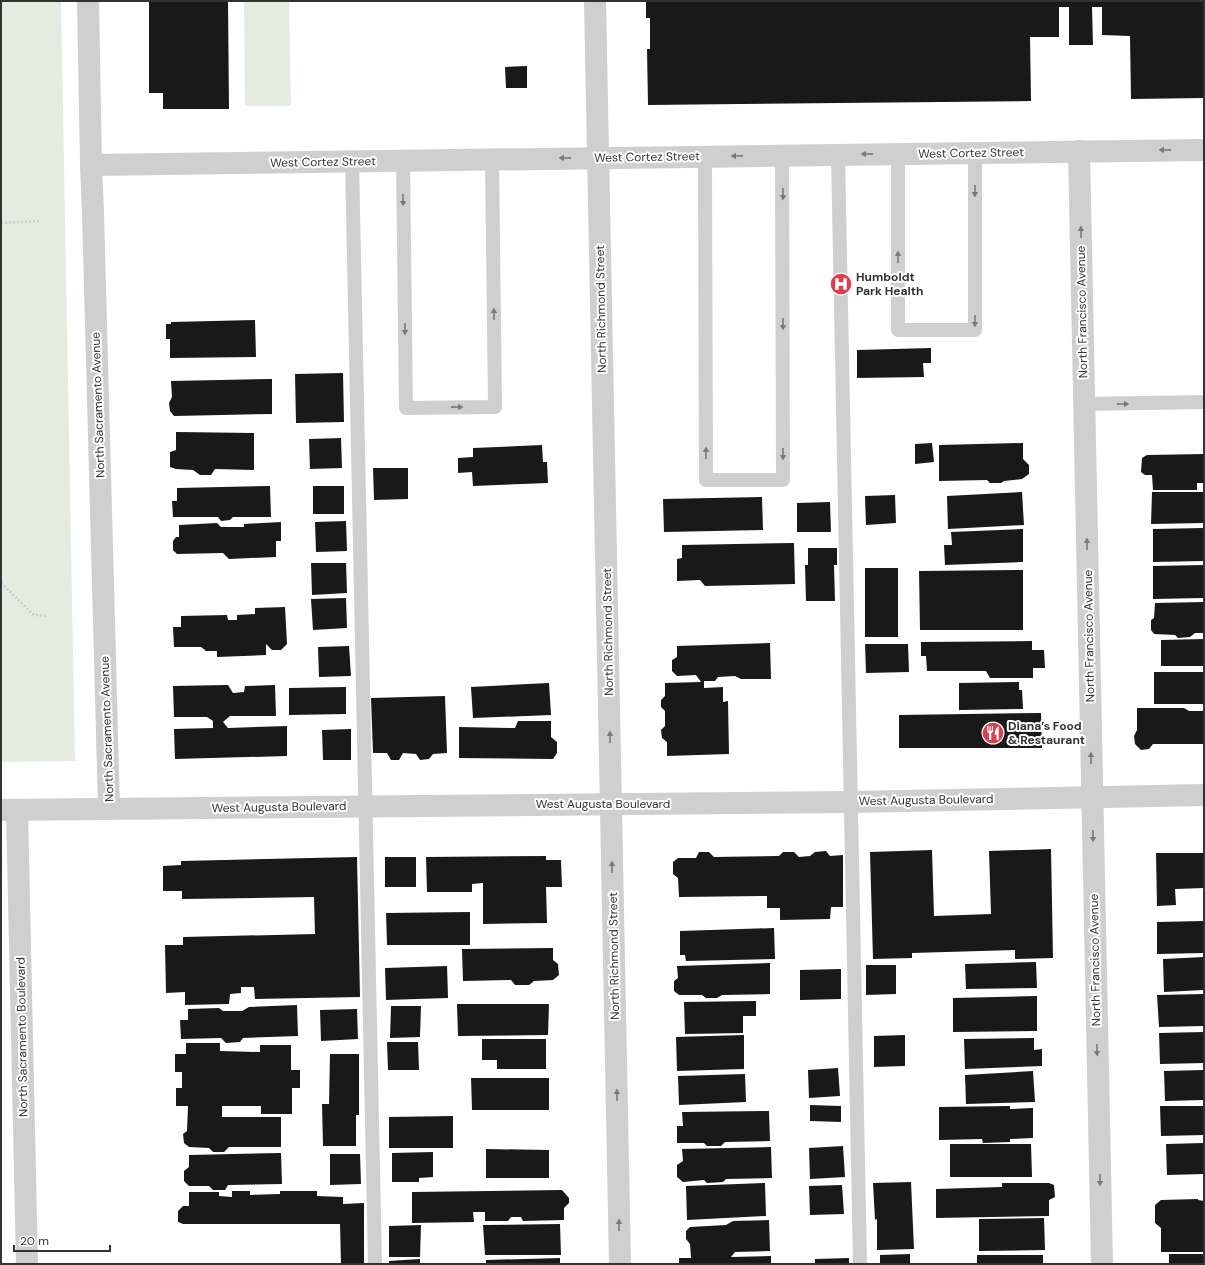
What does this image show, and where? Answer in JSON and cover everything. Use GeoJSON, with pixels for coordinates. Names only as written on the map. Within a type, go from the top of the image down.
{"type":"FeatureCollection","features":[{"type":"Feature","properties":{"kind":"street","name":"North Sacramento Avenue"},"geometry":{"type":"LineString","coordinates":[[88,1],[90,165],[94,237],[109,808]]}},
{"type":"Feature","properties":{"kind":"street","name":"North Richmond Street"},"geometry":{"type":"LineString","coordinates":[[595,1],[620,1264]]}},
{"type":"Feature","properties":{"kind":"street","name":"West Cortez Street"},"geometry":{"type":"LineString","coordinates":[[90,165],[1204,150]]}},
{"type":"Feature","properties":{"kind":"street","name":"North Francisco Avenue"},"geometry":{"type":"LineString","coordinates":[[1079,151],[1102,1264]]}},
{"type":"Feature","properties":{"kind":"street","name":"West Augusta Boulevard"},"geometry":{"type":"LineString","coordinates":[[9,810],[851,802],[1204,795]]}},
{"type":"Feature","properties":{"kind":"street","name":"North Sacramento Boulevard"},"geometry":{"type":"LineString","coordinates":[[9,810],[27,1264]]}},
{"type":"Feature","properties":{"kind":"lane"},"geometry":{"type":"LineString","coordinates":[[898,154],[898,330],[975,330],[975,152]]}},
{"type":"Feature","properties":{"kind":"lane"},"geometry":{"type":"LineString","coordinates":[[705,156],[706,480],[783,480],[782,155]]}},
{"type":"Feature","properties":{"kind":"lane"},"geometry":{"type":"LineString","coordinates":[[838,155],[860,1264]]}},
{"type":"Feature","properties":{"kind":"lane"},"geometry":{"type":"LineString","coordinates":[[402,160],[406,408],[495,407],[492,159]]}},
{"type":"Feature","properties":{"kind":"lane"},"geometry":{"type":"LineString","coordinates":[[352,161],[375,1264]]}},
{"type":"Feature","properties":{"kind":"lane"},"geometry":{"type":"LineString","coordinates":[[1084,404],[1204,402]]}},
{"type":"Feature","properties":{"kind":"path"},"geometry":{"type":"LineString","coordinates":[[1,223],[41,221]]}},
{"type":"Feature","properties":{"kind":"path"},"geometry":{"type":"LineString","coordinates":[[1,583],[34,615],[48,616]]}},
{"type":"Feature","properties":{"kind":"shaded area"},"geometry":{"type":"Polygon","coordinates":[[[1,1],[61,1],[75,761],[1,762],[1,1]]]}},
{"type":"Feature","properties":{"kind":"shaded area"},"geometry":{"type":"Polygon","coordinates":[[[244,1],[289,1],[291,106],[245,106],[244,1]]]}},
{"type":"Feature","properties":{"kind":"building"},"geometry":{"type":"Polygon","coordinates":[[[149,1],[228,1],[229,109],[163,109],[163,93],[149,93],[149,1]]]}},
{"type":"Feature","properties":{"kind":"building"},"geometry":{"type":"Polygon","coordinates":[[[646,1],[1204,1],[1204,98],[1131,99],[1130,36],[1102,35],[1102,7],[1092,7],[1093,45],[1069,45],[1069,7],[1059,7],[1059,37],[1030,37],[1031,101],[648,105],[647,49],[650,49],[650,18],[646,18],[646,1]]]}},
{"type":"Feature","properties":{"kind":"building"},"geometry":{"type":"Polygon","coordinates":[[[527,66],[527,88],[506,88],[505,67],[527,66]]]}},
{"type":"Feature","properties":{"kind":"building"},"geometry":{"type":"Polygon","coordinates":[[[255,320],[256,357],[170,358],[170,339],[166,339],[166,324],[171,324],[171,322],[255,320]]]}},
{"type":"Feature","properties":{"kind":"building"},"geometry":{"type":"Polygon","coordinates":[[[931,348],[931,363],[923,363],[924,377],[857,378],[857,350],[931,348]]]}},
{"type":"Feature","properties":{"kind":"building"},"geometry":{"type":"Polygon","coordinates":[[[343,373],[344,422],[296,423],[295,374],[343,373]]]}},
{"type":"Feature","properties":{"kind":"building"},"geometry":{"type":"Polygon","coordinates":[[[272,379],[272,414],[174,416],[170,411],[169,403],[172,397],[171,381],[272,379]]]}},
{"type":"Feature","properties":{"kind":"building"},"geometry":{"type":"Polygon","coordinates":[[[176,432],[254,433],[254,470],[215,469],[211,475],[200,475],[193,470],[176,469],[170,467],[170,452],[176,450],[176,432]]]}},
{"type":"Feature","properties":{"kind":"building"},"geometry":{"type":"Polygon","coordinates":[[[341,438],[342,468],[310,469],[309,439],[341,438]]]}},
{"type":"Feature","properties":{"kind":"building"},"geometry":{"type":"Polygon","coordinates":[[[932,443],[934,462],[915,464],[915,444],[932,443]]]}},
{"type":"Feature","properties":{"kind":"building"},"geometry":{"type":"Polygon","coordinates":[[[1023,443],[1023,459],[1029,465],[1029,474],[1022,479],[1004,481],[1001,483],[990,483],[987,480],[939,481],[939,445],[1023,443]]]}},
{"type":"Feature","properties":{"kind":"building"},"geometry":{"type":"Polygon","coordinates":[[[542,445],[543,462],[547,462],[548,483],[473,486],[472,472],[458,473],[458,458],[473,457],[473,448],[542,445]]]}},
{"type":"Feature","properties":{"kind":"building"},"geometry":{"type":"Polygon","coordinates":[[[1204,454],[1204,483],[1197,483],[1197,490],[1153,490],[1152,475],[1145,475],[1141,472],[1142,458],[1147,455],[1204,454]]]}},
{"type":"Feature","properties":{"kind":"building"},"geometry":{"type":"Polygon","coordinates":[[[373,468],[408,468],[408,499],[374,500],[373,468]]]}},
{"type":"Feature","properties":{"kind":"building"},"geometry":{"type":"Polygon","coordinates":[[[270,486],[271,517],[233,517],[230,520],[221,521],[218,517],[173,517],[172,501],[177,501],[177,488],[270,486]]]}},
{"type":"Feature","properties":{"kind":"building"},"geometry":{"type":"Polygon","coordinates":[[[313,486],[344,486],[344,514],[313,514],[313,486]]]}},
{"type":"Feature","properties":{"kind":"building"},"geometry":{"type":"Polygon","coordinates":[[[1022,492],[1024,525],[948,529],[947,496],[1022,492]]]}},
{"type":"Feature","properties":{"kind":"building"},"geometry":{"type":"Polygon","coordinates":[[[1152,492],[1204,492],[1204,523],[1151,524],[1152,492]]]}},
{"type":"Feature","properties":{"kind":"building"},"geometry":{"type":"Polygon","coordinates":[[[895,495],[896,523],[866,525],[865,496],[895,495]]]}},
{"type":"Feature","properties":{"kind":"building"},"geometry":{"type":"Polygon","coordinates":[[[762,497],[763,530],[664,532],[663,499],[762,497]]]}},
{"type":"Feature","properties":{"kind":"building"},"geometry":{"type":"Polygon","coordinates":[[[830,502],[831,532],[797,532],[797,503],[830,502]]]}},
{"type":"Feature","properties":{"kind":"building"},"geometry":{"type":"Polygon","coordinates":[[[346,521],[347,551],[316,552],[315,522],[346,521]]]}},
{"type":"Feature","properties":{"kind":"building"},"geometry":{"type":"Polygon","coordinates":[[[281,522],[281,541],[276,541],[276,557],[229,559],[223,553],[177,554],[173,550],[173,541],[176,537],[179,537],[179,525],[217,523],[221,527],[244,527],[244,524],[281,522]]]}},
{"type":"Feature","properties":{"kind":"building"},"geometry":{"type":"Polygon","coordinates":[[[1204,528],[1204,561],[1153,562],[1153,529],[1204,528]]]}},
{"type":"Feature","properties":{"kind":"building"},"geometry":{"type":"Polygon","coordinates":[[[1023,529],[1023,562],[945,565],[944,545],[952,545],[951,532],[1023,529]]]}},
{"type":"Feature","properties":{"kind":"building"},"geometry":{"type":"Polygon","coordinates":[[[794,543],[795,584],[705,586],[700,580],[677,581],[677,559],[682,558],[682,545],[794,543]]]}},
{"type":"Feature","properties":{"kind":"building"},"geometry":{"type":"Polygon","coordinates":[[[808,548],[837,548],[837,565],[834,565],[835,601],[806,601],[805,565],[808,565],[808,548]]]}},
{"type":"Feature","properties":{"kind":"building"},"geometry":{"type":"Polygon","coordinates":[[[311,563],[346,563],[347,593],[312,595],[311,563]]]}},
{"type":"Feature","properties":{"kind":"building"},"geometry":{"type":"Polygon","coordinates":[[[1204,565],[1204,598],[1153,599],[1153,566],[1204,565]]]}},
{"type":"Feature","properties":{"kind":"building"},"geometry":{"type":"Polygon","coordinates":[[[865,568],[898,568],[898,637],[865,637],[865,568]]]}},
{"type":"Feature","properties":{"kind":"building"},"geometry":{"type":"Polygon","coordinates":[[[1023,570],[1023,630],[920,630],[919,571],[1023,570]]]}},
{"type":"Feature","properties":{"kind":"building"},"geometry":{"type":"Polygon","coordinates":[[[346,598],[347,628],[313,630],[311,599],[346,598]]]}},
{"type":"Feature","properties":{"kind":"building"},"geometry":{"type":"Polygon","coordinates":[[[1204,602],[1204,633],[1195,633],[1190,637],[1178,638],[1175,635],[1154,634],[1151,630],[1151,620],[1154,618],[1155,603],[1204,602]]]}},
{"type":"Feature","properties":{"kind":"building"},"geometry":{"type":"Polygon","coordinates":[[[285,607],[287,644],[281,650],[272,650],[266,644],[266,655],[217,657],[217,651],[206,651],[201,647],[174,647],[173,627],[181,627],[181,616],[227,615],[228,620],[237,620],[237,615],[255,614],[255,608],[285,607]]]}},
{"type":"Feature","properties":{"kind":"building"},"geometry":{"type":"Polygon","coordinates":[[[1204,639],[1204,666],[1161,666],[1161,640],[1204,639]]]}},
{"type":"Feature","properties":{"kind":"building"},"geometry":{"type":"Polygon","coordinates":[[[1032,641],[1032,650],[1044,650],[1045,668],[1033,668],[1033,678],[990,678],[986,671],[927,671],[926,656],[921,656],[921,642],[1032,641]]]}},
{"type":"Feature","properties":{"kind":"building"},"geometry":{"type":"Polygon","coordinates":[[[770,643],[771,679],[741,679],[735,676],[718,677],[715,681],[704,681],[704,688],[723,687],[723,702],[728,701],[729,754],[667,756],[667,742],[662,738],[661,730],[665,726],[665,711],[661,707],[661,700],[665,696],[665,683],[701,682],[696,675],[677,676],[672,671],[672,660],[677,657],[677,646],[770,643]]]}},
{"type":"Feature","properties":{"kind":"building"},"geometry":{"type":"Polygon","coordinates":[[[865,644],[908,644],[909,672],[866,673],[865,644]]]}},
{"type":"Feature","properties":{"kind":"building"},"geometry":{"type":"Polygon","coordinates":[[[349,646],[351,676],[319,677],[318,647],[349,646]]]}},
{"type":"Feature","properties":{"kind":"building"},"geometry":{"type":"Polygon","coordinates":[[[1154,672],[1204,672],[1204,704],[1154,704],[1154,672]]]}},
{"type":"Feature","properties":{"kind":"building"},"geometry":{"type":"Polygon","coordinates":[[[1019,682],[1019,690],[1022,690],[1023,709],[959,710],[959,683],[1019,682]]]}},
{"type":"Feature","properties":{"kind":"building"},"geometry":{"type":"Polygon","coordinates":[[[549,683],[551,715],[473,718],[471,687],[549,683]]]}},
{"type":"Feature","properties":{"kind":"building"},"geometry":{"type":"Polygon","coordinates":[[[228,685],[233,693],[244,692],[245,686],[275,685],[276,716],[230,716],[223,722],[228,728],[287,726],[287,756],[175,759],[174,729],[213,728],[213,721],[207,717],[174,717],[173,686],[228,685]]]}},
{"type":"Feature","properties":{"kind":"building"},"geometry":{"type":"Polygon","coordinates":[[[346,687],[346,714],[289,715],[289,688],[346,687]]]}},
{"type":"Feature","properties":{"kind":"building"},"geometry":{"type":"Polygon","coordinates":[[[445,696],[447,753],[433,754],[429,759],[420,760],[416,754],[403,753],[399,760],[391,760],[387,753],[373,753],[371,698],[445,696]]]}},
{"type":"Feature","properties":{"kind":"building"},"geometry":{"type":"Polygon","coordinates":[[[1137,708],[1184,708],[1189,711],[1204,710],[1204,744],[1153,744],[1149,749],[1141,750],[1135,744],[1134,736],[1137,730],[1137,708]]]}},
{"type":"Feature","properties":{"kind":"building"},"geometry":{"type":"Polygon","coordinates":[[[1041,713],[1042,748],[899,748],[899,715],[1041,713]]]}},
{"type":"Feature","properties":{"kind":"building"},"geometry":{"type":"Polygon","coordinates":[[[518,721],[551,721],[551,737],[557,742],[557,753],[553,759],[459,758],[459,727],[515,728],[518,721]]]}},
{"type":"Feature","properties":{"kind":"building"},"geometry":{"type":"Polygon","coordinates":[[[351,729],[351,760],[323,760],[322,730],[351,729]]]}},
{"type":"Feature","properties":{"kind":"building"},"geometry":{"type":"Polygon","coordinates":[[[1051,849],[1053,958],[1015,959],[1015,950],[912,953],[912,958],[873,959],[870,852],[932,850],[934,916],[991,914],[989,851],[1051,849]]]}},
{"type":"Feature","properties":{"kind":"building"},"geometry":{"type":"Polygon","coordinates":[[[826,851],[830,856],[843,855],[843,907],[831,907],[830,919],[780,920],[780,908],[767,908],[767,896],[679,897],[678,878],[673,874],[673,862],[678,858],[696,858],[699,852],[709,852],[714,857],[779,856],[783,852],[794,852],[799,857],[810,856],[815,852],[826,851]]]}},
{"type":"Feature","properties":{"kind":"building"},"geometry":{"type":"Polygon","coordinates":[[[1156,853],[1204,853],[1204,888],[1175,889],[1176,905],[1157,906],[1156,853]]]}},
{"type":"Feature","properties":{"kind":"building"},"geometry":{"type":"Polygon","coordinates":[[[546,856],[546,860],[561,860],[562,887],[546,887],[547,923],[483,924],[483,883],[472,884],[472,892],[427,892],[426,857],[546,856]]]}},
{"type":"Feature","properties":{"kind":"building"},"geometry":{"type":"Polygon","coordinates":[[[357,857],[360,997],[255,999],[254,987],[241,987],[241,993],[230,994],[229,1004],[185,1005],[185,992],[166,993],[165,945],[183,945],[183,937],[315,934],[314,897],[182,899],[182,891],[163,891],[163,866],[181,865],[181,861],[357,857]]]}},
{"type":"Feature","properties":{"kind":"building"},"geometry":{"type":"Polygon","coordinates":[[[385,857],[416,857],[416,887],[385,887],[385,857]]]}},
{"type":"Feature","properties":{"kind":"building"},"geometry":{"type":"Polygon","coordinates":[[[470,912],[470,945],[387,945],[386,913],[470,912]]]}},
{"type":"Feature","properties":{"kind":"building"},"geometry":{"type":"Polygon","coordinates":[[[1204,921],[1204,953],[1157,954],[1157,922],[1204,921]]]}},
{"type":"Feature","properties":{"kind":"building"},"geometry":{"type":"Polygon","coordinates":[[[774,928],[775,959],[686,961],[685,955],[680,955],[680,931],[774,928]]]}},
{"type":"Feature","properties":{"kind":"building"},"geometry":{"type":"Polygon","coordinates":[[[553,948],[553,960],[558,964],[559,975],[553,980],[534,981],[529,985],[515,985],[511,980],[463,981],[462,949],[553,948]]]}},
{"type":"Feature","properties":{"kind":"building"},"geometry":{"type":"Polygon","coordinates":[[[1204,957],[1204,990],[1164,992],[1163,959],[1204,957]]]}},
{"type":"Feature","properties":{"kind":"building"},"geometry":{"type":"Polygon","coordinates":[[[1036,962],[1037,988],[966,989],[965,964],[1036,962]]]}},
{"type":"Feature","properties":{"kind":"building"},"geometry":{"type":"Polygon","coordinates":[[[770,963],[770,994],[722,995],[717,998],[706,998],[702,995],[679,995],[674,991],[674,981],[678,978],[677,966],[770,963]]]}},
{"type":"Feature","properties":{"kind":"building"},"geometry":{"type":"Polygon","coordinates":[[[866,965],[896,965],[896,994],[866,995],[866,965]]]}},
{"type":"Feature","properties":{"kind":"building"},"geometry":{"type":"Polygon","coordinates":[[[447,966],[448,998],[386,1000],[385,968],[447,966]]]}},
{"type":"Feature","properties":{"kind":"building"},"geometry":{"type":"Polygon","coordinates":[[[841,969],[841,999],[800,1000],[800,970],[841,969]]]}},
{"type":"Feature","properties":{"kind":"building"},"geometry":{"type":"Polygon","coordinates":[[[1204,994],[1204,1026],[1159,1027],[1157,995],[1204,994]]]}},
{"type":"Feature","properties":{"kind":"building"},"geometry":{"type":"Polygon","coordinates":[[[1037,996],[1037,1031],[953,1032],[953,998],[1037,996]]]}},
{"type":"Feature","properties":{"kind":"building"},"geometry":{"type":"Polygon","coordinates":[[[756,1001],[756,1016],[743,1016],[743,1033],[685,1034],[684,1002],[756,1001]]]}},
{"type":"Feature","properties":{"kind":"building"},"geometry":{"type":"Polygon","coordinates":[[[457,1004],[549,1004],[548,1035],[458,1036],[457,1004]]]}},
{"type":"Feature","properties":{"kind":"building"},"geometry":{"type":"Polygon","coordinates":[[[297,1005],[298,1036],[243,1038],[240,1042],[226,1043],[221,1038],[181,1039],[180,1020],[188,1020],[188,1009],[219,1008],[223,1011],[242,1011],[249,1007],[297,1005]]]}},
{"type":"Feature","properties":{"kind":"building"},"geometry":{"type":"Polygon","coordinates":[[[391,1006],[421,1006],[420,1037],[390,1038],[391,1006]]]}},
{"type":"Feature","properties":{"kind":"building"},"geometry":{"type":"Polygon","coordinates":[[[357,1009],[358,1039],[321,1041],[320,1010],[357,1009]]]}},
{"type":"Feature","properties":{"kind":"building"},"geometry":{"type":"Polygon","coordinates":[[[1204,1032],[1204,1063],[1160,1064],[1159,1033],[1204,1032]]]}},
{"type":"Feature","properties":{"kind":"building"},"geometry":{"type":"Polygon","coordinates":[[[744,1035],[744,1069],[677,1071],[676,1037],[744,1035]]]}},
{"type":"Feature","properties":{"kind":"building"},"geometry":{"type":"Polygon","coordinates":[[[905,1035],[905,1066],[874,1067],[874,1036],[905,1035]]]}},
{"type":"Feature","properties":{"kind":"building"},"geometry":{"type":"Polygon","coordinates":[[[1034,1038],[1034,1050],[1042,1049],[1042,1066],[965,1069],[964,1039],[1034,1038]]]}},
{"type":"Feature","properties":{"kind":"building"},"geometry":{"type":"Polygon","coordinates":[[[482,1039],[546,1039],[546,1069],[497,1069],[497,1060],[482,1060],[482,1039]]]}},
{"type":"Feature","properties":{"kind":"building"},"geometry":{"type":"Polygon","coordinates":[[[387,1042],[418,1042],[419,1070],[388,1070],[387,1042]]]}},
{"type":"Feature","properties":{"kind":"building"},"geometry":{"type":"Polygon","coordinates":[[[186,1043],[220,1043],[220,1051],[260,1052],[260,1045],[291,1045],[291,1070],[300,1070],[300,1088],[292,1088],[292,1114],[261,1114],[261,1106],[222,1106],[222,1117],[281,1117],[281,1147],[229,1147],[224,1152],[213,1152],[209,1148],[189,1147],[184,1143],[183,1134],[187,1131],[188,1106],[176,1106],[176,1088],[182,1088],[182,1072],[175,1072],[175,1054],[186,1054],[186,1043]]]}},
{"type":"Feature","properties":{"kind":"building"},"geometry":{"type":"Polygon","coordinates":[[[330,1054],[359,1054],[359,1115],[356,1115],[356,1146],[323,1146],[322,1104],[329,1104],[330,1054]]]}},
{"type":"Feature","properties":{"kind":"building"},"geometry":{"type":"Polygon","coordinates":[[[838,1068],[840,1096],[809,1098],[808,1070],[838,1068]]]}},
{"type":"Feature","properties":{"kind":"building"},"geometry":{"type":"Polygon","coordinates":[[[1204,1070],[1204,1100],[1165,1101],[1164,1071],[1204,1070]]]}},
{"type":"Feature","properties":{"kind":"building"},"geometry":{"type":"Polygon","coordinates":[[[1033,1071],[1035,1102],[966,1104],[965,1075],[1033,1071]]]}},
{"type":"Feature","properties":{"kind":"building"},"geometry":{"type":"Polygon","coordinates":[[[745,1074],[746,1102],[679,1105],[678,1076],[745,1074]]]}},
{"type":"Feature","properties":{"kind":"building"},"geometry":{"type":"Polygon","coordinates":[[[471,1078],[549,1078],[549,1110],[472,1110],[471,1078]]]}},
{"type":"Feature","properties":{"kind":"building"},"geometry":{"type":"Polygon","coordinates":[[[810,1105],[841,1106],[841,1122],[810,1121],[810,1105]]]}},
{"type":"Feature","properties":{"kind":"building"},"geometry":{"type":"Polygon","coordinates":[[[1010,1106],[1010,1109],[1033,1108],[1033,1138],[1010,1139],[1010,1142],[983,1143],[982,1139],[939,1140],[939,1107],[1010,1106]]]}},
{"type":"Feature","properties":{"kind":"building"},"geometry":{"type":"Polygon","coordinates":[[[1160,1106],[1204,1106],[1204,1135],[1161,1136],[1160,1106]]]}},
{"type":"Feature","properties":{"kind":"building"},"geometry":{"type":"Polygon","coordinates":[[[769,1111],[770,1141],[725,1142],[721,1146],[707,1146],[704,1143],[677,1143],[677,1126],[683,1126],[682,1112],[769,1111]]]}},
{"type":"Feature","properties":{"kind":"building"},"geometry":{"type":"Polygon","coordinates":[[[453,1116],[453,1148],[389,1148],[389,1117],[453,1116]]]}},
{"type":"Feature","properties":{"kind":"building"},"geometry":{"type":"Polygon","coordinates":[[[1204,1143],[1204,1174],[1167,1175],[1166,1144],[1204,1143]]]}},
{"type":"Feature","properties":{"kind":"building"},"geometry":{"type":"Polygon","coordinates":[[[950,1144],[1031,1144],[1032,1177],[950,1177],[950,1144]]]}},
{"type":"Feature","properties":{"kind":"building"},"geometry":{"type":"Polygon","coordinates":[[[843,1146],[845,1177],[810,1179],[809,1148],[843,1146]]]}},
{"type":"Feature","properties":{"kind":"building"},"geometry":{"type":"Polygon","coordinates":[[[771,1147],[772,1178],[726,1179],[723,1182],[707,1183],[704,1180],[683,1182],[677,1177],[677,1165],[683,1161],[682,1149],[771,1147]]]}},
{"type":"Feature","properties":{"kind":"building"},"geometry":{"type":"Polygon","coordinates":[[[486,1149],[549,1150],[549,1178],[486,1178],[486,1149]]]}},
{"type":"Feature","properties":{"kind":"building"},"geometry":{"type":"Polygon","coordinates":[[[433,1152],[433,1177],[419,1178],[419,1182],[392,1182],[392,1153],[433,1152]]]}},
{"type":"Feature","properties":{"kind":"building"},"geometry":{"type":"Polygon","coordinates":[[[281,1153],[282,1184],[228,1185],[225,1190],[213,1190],[209,1186],[189,1186],[184,1181],[184,1171],[189,1167],[189,1155],[281,1153]]]}},
{"type":"Feature","properties":{"kind":"building"},"geometry":{"type":"Polygon","coordinates":[[[330,1154],[360,1154],[361,1184],[330,1185],[330,1154]]]}},
{"type":"Feature","properties":{"kind":"building"},"geometry":{"type":"Polygon","coordinates":[[[911,1182],[914,1249],[877,1250],[877,1219],[875,1220],[873,1183],[911,1182]]]}},
{"type":"Feature","properties":{"kind":"building"},"geometry":{"type":"Polygon","coordinates":[[[765,1183],[766,1216],[687,1220],[686,1186],[765,1183]]]}},
{"type":"Feature","properties":{"kind":"building"},"geometry":{"type":"Polygon","coordinates":[[[1002,1183],[1049,1183],[1054,1185],[1055,1197],[1049,1200],[1049,1216],[936,1218],[936,1189],[1002,1187],[1002,1183]]]}},
{"type":"Feature","properties":{"kind":"building"},"geometry":{"type":"Polygon","coordinates":[[[842,1185],[844,1214],[810,1215],[809,1186],[842,1185]]]}},
{"type":"Feature","properties":{"kind":"building"},"geometry":{"type":"Polygon","coordinates":[[[562,1190],[569,1198],[569,1203],[564,1208],[564,1220],[523,1221],[521,1217],[511,1217],[508,1221],[485,1221],[485,1212],[473,1212],[474,1222],[412,1223],[412,1192],[562,1190]]]}},
{"type":"Feature","properties":{"kind":"building"},"geometry":{"type":"Polygon","coordinates":[[[232,1191],[250,1191],[250,1195],[280,1194],[280,1191],[317,1191],[317,1196],[343,1197],[343,1204],[364,1203],[364,1264],[341,1264],[340,1224],[183,1224],[178,1222],[178,1211],[183,1206],[189,1206],[189,1192],[219,1192],[219,1196],[232,1197],[232,1191]]]}},
{"type":"Feature","properties":{"kind":"building"},"geometry":{"type":"Polygon","coordinates":[[[1198,1199],[1204,1201],[1204,1252],[1161,1252],[1161,1228],[1155,1223],[1155,1205],[1161,1200],[1198,1199]]]}},
{"type":"Feature","properties":{"kind":"building"},"geometry":{"type":"Polygon","coordinates":[[[1044,1218],[1045,1250],[979,1251],[979,1219],[1044,1218]]]}},
{"type":"Feature","properties":{"kind":"building"},"geometry":{"type":"Polygon","coordinates":[[[769,1220],[770,1251],[735,1252],[731,1257],[771,1256],[771,1264],[679,1264],[679,1258],[691,1258],[690,1244],[686,1239],[686,1231],[690,1227],[726,1225],[733,1221],[769,1220]]]}},
{"type":"Feature","properties":{"kind":"building"},"geometry":{"type":"Polygon","coordinates":[[[560,1224],[561,1255],[485,1255],[483,1225],[560,1224]]]}},
{"type":"Feature","properties":{"kind":"building"},"geometry":{"type":"Polygon","coordinates":[[[421,1225],[420,1257],[389,1257],[389,1226],[421,1225]]]}},
{"type":"Feature","properties":{"kind":"building"},"geometry":{"type":"Polygon","coordinates":[[[910,1254],[910,1264],[880,1264],[880,1255],[910,1254]]]}},
{"type":"Feature","properties":{"kind":"building"},"geometry":{"type":"Polygon","coordinates":[[[1169,1254],[1204,1254],[1204,1264],[1169,1264],[1169,1254]]]}},
{"type":"Feature","properties":{"kind":"building"},"geometry":{"type":"Polygon","coordinates":[[[977,1255],[1043,1255],[1043,1264],[977,1264],[977,1255]]]}},
{"type":"Feature","properties":{"kind":"building"},"geometry":{"type":"Polygon","coordinates":[[[560,1258],[560,1264],[486,1264],[486,1260],[560,1258]]]}},
{"type":"Feature","properties":{"kind":"building"},"geometry":{"type":"Polygon","coordinates":[[[849,1258],[849,1264],[815,1264],[815,1259],[849,1258]]]}},
{"type":"Feature","properties":{"kind":"building"},"geometry":{"type":"Polygon","coordinates":[[[420,1259],[420,1264],[389,1264],[389,1261],[420,1259]]]}},
{"type":"Feature","properties":{"kind":"place","name":"Humboldt Park Health"},"geometry":{"type":"Point","coordinates":[841,284]}},
{"type":"Feature","properties":{"kind":"place","name":"Diana’s Food & Restaurant"},"geometry":{"type":"Point","coordinates":[993,733]}}]}
